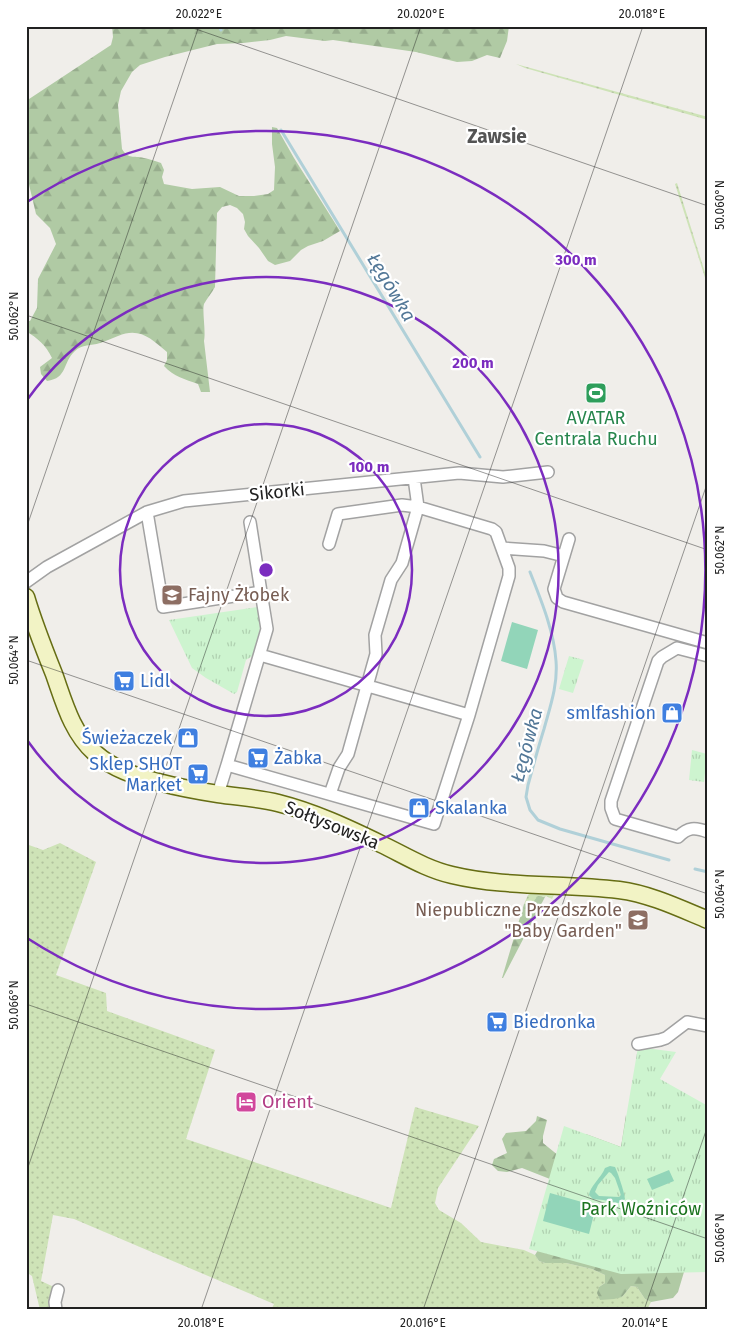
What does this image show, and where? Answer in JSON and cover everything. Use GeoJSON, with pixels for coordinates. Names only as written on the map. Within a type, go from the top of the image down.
{"type":"FeatureCollection","features":[{"type":"Feature","properties":{"kind":"street","name":"Sikorki"},"geometry":{"type":"LineString","coordinates":[[26,582],[48,567],[147,512],[184,501],[459,473],[503,477],[548,472]]}},
{"type":"Feature","properties":{"kind":"street"},"geometry":{"type":"LineString","coordinates":[[330,794],[339,768],[348,754],[376,654],[376,635],[392,580],[402,563],[418,507],[414,478]]}},
{"type":"Feature","properties":{"kind":"street"},"geometry":{"type":"LineString","coordinates":[[227,765],[434,824],[469,715],[509,576],[509,568],[496,532],[492,529],[418,507],[402,506],[338,514],[329,544]]}},
{"type":"Feature","properties":{"kind":"street"},"geometry":{"type":"LineString","coordinates":[[147,512],[163,607],[261,592]]}},
{"type":"Feature","properties":{"kind":"street"},"geometry":{"type":"LineString","coordinates":[[218,794],[267,629],[250,522]]}},
{"type":"Feature","properties":{"kind":"street"},"geometry":{"type":"LineString","coordinates":[[569,539],[554,589],[557,598],[563,602],[708,643]]}},
{"type":"Feature","properties":{"kind":"street"},"geometry":{"type":"LineString","coordinates":[[502,548],[544,551],[564,556]]}},
{"type":"Feature","properties":{"kind":"street","name":"Sołtysowska"},"geometry":{"type":"LineString","coordinates":[[26,598],[68,712],[90,749],[110,764],[134,775],[168,785],[265,800],[305,811],[423,865],[451,875],[510,883],[624,891],[666,903],[708,920]]}},
{"type":"Feature","properties":{"kind":"street"},"geometry":{"type":"LineString","coordinates":[[708,656],[677,648],[658,661],[610,808],[614,819],[678,837],[690,829],[698,828],[708,832]]}},
{"type":"Feature","properties":{"kind":"street"},"geometry":{"type":"LineString","coordinates":[[260,655],[469,715]]}},
{"type":"Feature","properties":{"kind":"street"},"geometry":{"type":"LineString","coordinates":[[638,1044],[666,1038],[687,1022],[708,1026]]}},
{"type":"Feature","properties":{"kind":"street"},"geometry":{"type":"LineString","coordinates":[[56,1310],[55,1302],[58,1290]]}},
{"type":"Feature","properties":{"kind":"green space"},"geometry":{"type":"Polygon","coordinates":[[[112,26],[509,26],[507,41],[500,58],[487,55],[472,61],[457,62],[416,52],[333,40],[325,41],[286,36],[270,40],[217,44],[140,65],[132,72],[121,91],[118,105],[122,149],[129,156],[146,158],[161,163],[164,170],[162,177],[164,184],[192,189],[220,187],[239,196],[268,194],[274,190],[275,167],[272,127],[277,128],[340,231],[323,241],[301,250],[290,261],[275,265],[268,261],[248,236],[244,229],[243,214],[237,208],[230,205],[222,207],[217,213],[215,287],[204,304],[204,341],[210,392],[201,392],[198,384],[176,375],[164,366],[167,360],[167,352],[145,336],[133,333],[78,349],[71,356],[62,373],[58,377],[47,381],[41,374],[40,367],[52,358],[41,342],[26,331],[26,321],[30,321],[37,308],[38,279],[56,244],[50,228],[36,214],[26,172],[26,101],[111,45],[113,37],[112,26]]]}},
{"type":"Feature","properties":{"kind":"green space"},"geometry":{"type":"Polygon","coordinates":[[[516,64],[708,117],[708,120],[525,68],[516,64]]]}},
{"type":"Feature","properties":{"kind":"green space"},"geometry":{"type":"Polygon","coordinates":[[[677,183],[708,282],[708,287],[675,184],[677,183]]]}},
{"type":"Feature","properties":{"kind":"green space"},"geometry":{"type":"Polygon","coordinates":[[[258,607],[260,628],[254,655],[246,660],[237,692],[234,694],[192,668],[169,620],[258,607]]]}},
{"type":"Feature","properties":{"kind":"green space"},"geometry":{"type":"Polygon","coordinates":[[[512,622],[538,630],[527,669],[501,661],[512,622]]]}},
{"type":"Feature","properties":{"kind":"green space"},"geometry":{"type":"Polygon","coordinates":[[[569,656],[584,660],[573,693],[559,689],[569,656]]]}},
{"type":"Feature","properties":{"kind":"green space"},"geometry":{"type":"Polygon","coordinates":[[[692,750],[707,754],[704,782],[689,780],[692,750]]]}},
{"type":"Feature","properties":{"kind":"green space"},"geometry":{"type":"Polygon","coordinates":[[[60,843],[96,862],[56,975],[106,993],[107,1011],[215,1050],[186,1139],[391,1208],[415,1107],[479,1126],[438,1188],[435,1203],[439,1210],[461,1223],[481,1242],[524,1250],[535,1255],[539,1261],[545,1263],[566,1263],[592,1269],[605,1275],[605,1283],[599,1287],[622,1297],[631,1286],[637,1287],[645,1299],[651,1302],[647,1310],[271,1310],[274,1304],[74,1219],[53,1215],[41,1281],[54,1287],[51,1295],[50,1310],[40,1310],[32,1276],[26,1272],[26,844],[43,850],[60,843]]]}},
{"type":"Feature","properties":{"kind":"green space"},"geometry":{"type":"Polygon","coordinates":[[[530,894],[554,895],[552,899],[543,896],[533,902],[524,904],[530,894]]]}},
{"type":"Feature","properties":{"kind":"green space"},"geometry":{"type":"Polygon","coordinates":[[[538,896],[545,897],[502,978],[524,904],[533,902],[538,896]]]}},
{"type":"Feature","properties":{"kind":"green space","name":"Park Woźniców"},"geometry":{"type":"Polygon","coordinates":[[[638,1047],[676,1052],[660,1079],[708,1106],[708,1272],[621,1274],[529,1249],[564,1126],[621,1147],[638,1047]]]}},
{"type":"Feature","properties":{"kind":"green space"},"geometry":{"type":"Polygon","coordinates":[[[626,1115],[630,1152],[555,1181],[522,1168],[507,1172],[498,1171],[492,1165],[494,1159],[507,1153],[502,1139],[506,1133],[526,1131],[536,1121],[537,1116],[547,1120],[543,1143],[559,1156],[580,1135],[586,1134],[621,1147],[626,1115]]]}},
{"type":"Feature","properties":{"kind":"green space"},"geometry":{"type":"Polygon","coordinates":[[[615,1167],[625,1196],[622,1202],[593,1199],[589,1195],[591,1188],[605,1168],[615,1167]],[[609,1172],[598,1185],[595,1192],[599,1196],[619,1197],[621,1195],[615,1178],[609,1172]]]}},
{"type":"Feature","properties":{"kind":"green space"},"geometry":{"type":"Polygon","coordinates":[[[669,1170],[674,1181],[652,1190],[647,1179],[669,1170]]]}},
{"type":"Feature","properties":{"kind":"green space"},"geometry":{"type":"Polygon","coordinates":[[[550,1193],[596,1206],[589,1234],[543,1221],[550,1193]]]}},
{"type":"Feature","properties":{"kind":"green space"},"geometry":{"type":"Polygon","coordinates":[[[538,1250],[684,1272],[678,1292],[673,1298],[651,1302],[645,1299],[637,1287],[631,1286],[622,1297],[600,1300],[597,1293],[599,1287],[605,1283],[605,1275],[592,1269],[566,1263],[545,1263],[539,1261],[535,1255],[538,1250]]]}},
{"type":"Feature","properties":{"kind":"waterway"},"geometry":{"type":"LineString","coordinates":[[219,26],[221,30]]}},
{"type":"Feature","properties":{"kind":"waterway","name":"Łęgówka"},"geometry":{"type":"LineString","coordinates":[[281,130],[480,457]]}},
{"type":"Feature","properties":{"kind":"waterway","name":"Łęgówka"},"geometry":{"type":"LineString","coordinates":[[530,572],[550,627],[556,661],[555,687],[528,785],[526,797],[530,810],[538,820],[560,829],[669,860]]}},
{"type":"Feature","properties":{"kind":"waterway","name":"Łęgówka"},"geometry":{"type":"LineString","coordinates":[[695,869],[708,872]]}},
{"type":"Feature","properties":{"kind":"place","name":"AVATAR Centrala Ruchu"},"geometry":{"type":"Point","coordinates":[596,393]}},
{"type":"Feature","properties":{"kind":"place","name":"Fajny Żłobek"},"geometry":{"type":"Point","coordinates":[172,595]}},
{"type":"Feature","properties":{"kind":"place","name":"Lidl"},"geometry":{"type":"Point","coordinates":[124,681]}},
{"type":"Feature","properties":{"kind":"place","name":"smlfashion"},"geometry":{"type":"Point","coordinates":[672,713]}},
{"type":"Feature","properties":{"kind":"place","name":"Świeżaczek"},"geometry":{"type":"Point","coordinates":[188,738]}},
{"type":"Feature","properties":{"kind":"place","name":"Żabka"},"geometry":{"type":"Point","coordinates":[258,758]}},
{"type":"Feature","properties":{"kind":"place","name":"Sklep SHOT Market"},"geometry":{"type":"Point","coordinates":[198,774]}},
{"type":"Feature","properties":{"kind":"place","name":"Skalanka"},"geometry":{"type":"Point","coordinates":[419,808]}},
{"type":"Feature","properties":{"kind":"place","name":"Niepubliczne Przedszkole \"Baby Garden\""},"geometry":{"type":"Point","coordinates":[638,920]}},
{"type":"Feature","properties":{"kind":"place","name":"Biedronka"},"geometry":{"type":"Point","coordinates":[497,1022]}},
{"type":"Feature","properties":{"kind":"place","name":"Orient"},"geometry":{"type":"Point","coordinates":[246,1102]}},
{"type":"Feature","properties":{"kind":"district","name":"Zawsie"},"geometry":{"type":"Point","coordinates":[497,136]}}]}
